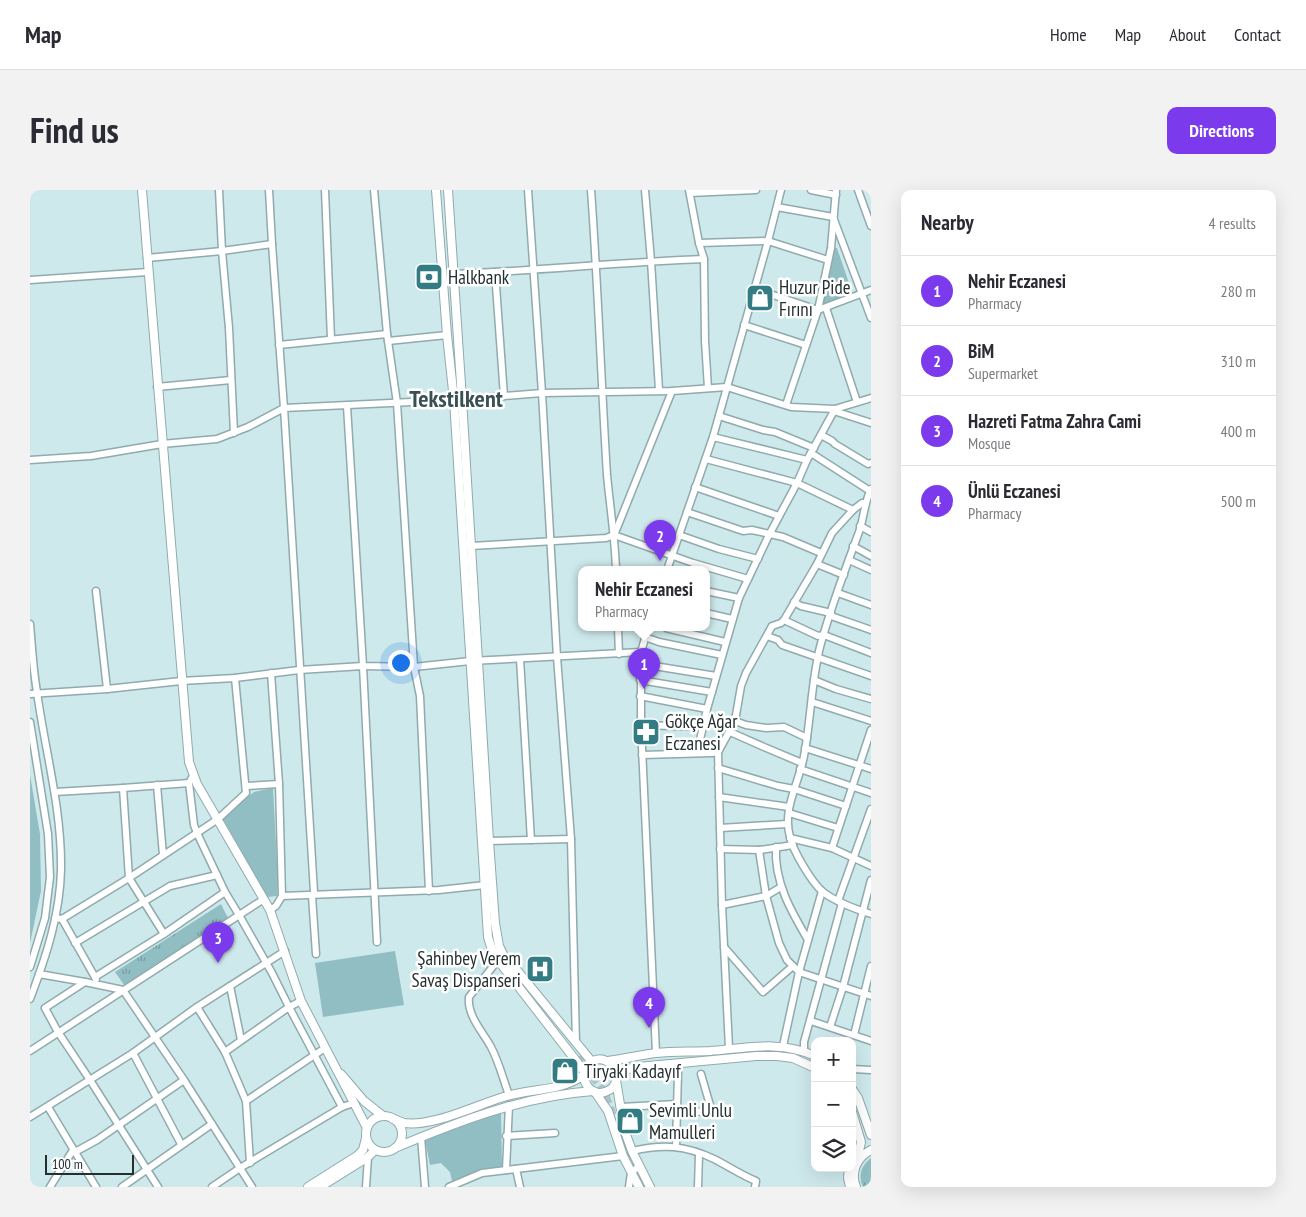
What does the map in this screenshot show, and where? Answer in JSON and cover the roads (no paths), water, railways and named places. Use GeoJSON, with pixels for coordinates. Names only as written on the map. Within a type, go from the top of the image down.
{"type":"FeatureCollection","features":[{"type":"Feature","properties":{"kind":"main road"},"geometry":{"type":"LineString","coordinates":[[142,190],[181,681],[191,779],[218,819],[270,910],[301,1001],[366,1128],[363,1150],[357,1156],[308,1187]]}},
{"type":"Feature","properties":{"kind":"main road"},"geometry":{"type":"LineString","coordinates":[[436,190],[447,335],[458,400],[471,546],[489,841],[497,937],[499,946],[512,973]]}},
{"type":"Feature","properties":{"kind":"main road"},"geometry":{"type":"LineString","coordinates":[[448,190],[470,661],[488,937],[492,950],[498,960],[584,1073],[584,1082],[608,1111],[623,1156],[639,1187]]}},
{"type":"Feature","properties":{"kind":"main road"},"geometry":{"type":"LineString","coordinates":[[497,937],[501,947],[517,970],[592,1062]]}},
{"type":"Feature","properties":{"kind":"main road"},"geometry":{"type":"LineString","coordinates":[[492,950],[578,1057]]}},
{"type":"Feature","properties":{"kind":"main road"},"geometry":{"type":"LineString","coordinates":[[608,1062],[656,1053],[753,1046],[783,1046],[811,1054]]}},
{"type":"Feature","properties":{"kind":"main road"},"geometry":{"type":"LineString","coordinates":[[366,1138],[375,1150],[389,1151],[421,1137],[509,1105],[572,1093],[606,1092],[614,1085],[616,1078],[628,1069],[638,1067],[756,1056],[793,1058],[811,1066]]}},
{"type":"Feature","properties":{"kind":"main road"},"geometry":{"type":"LineString","coordinates":[[332,1060],[364,1101],[383,1116],[404,1123],[439,1118],[509,1095],[562,1086],[572,1083],[584,1073],[592,1062],[602,1060],[608,1062],[615,1069],[624,1129],[632,1151],[650,1187]]}},
{"type":"Feature","properties":{"kind":"main road"},"geometry":{"type":"LineString","coordinates":[[856,1098],[871,1135]]}},
{"type":"Feature","properties":{"kind":"main road"},"geometry":{"type":"LineString","coordinates":[[862,1110],[871,1118]]}},
{"type":"Feature","properties":{"kind":"main road"},"geometry":{"type":"LineString","coordinates":[[366,1128],[373,1119],[383,1116]]}},
{"type":"Feature","properties":{"kind":"main road"},"geometry":{"type":"LineString","coordinates":[[393,1118],[402,1133],[399,1143],[395,1148]]}},
{"type":"Feature","properties":{"kind":"main road"},"geometry":{"type":"LineString","coordinates":[[856,1125],[861,1142],[856,1156]]}},
{"type":"Feature","properties":{"kind":"main road"},"geometry":{"type":"LineString","coordinates":[[320,1187],[368,1157],[375,1150]]}},
{"type":"Feature","properties":{"kind":"main road"},"geometry":{"type":"LineString","coordinates":[[856,1160],[871,1150]]}},
{"type":"Feature","properties":{"kind":"main road"},"geometry":{"type":"LineString","coordinates":[[848,1172],[850,1187]]}},
{"type":"Feature","properties":{"kind":"main road"},"geometry":{"type":"LineString","coordinates":[[853,1172],[856,1187]]}},
{"type":"Feature","properties":{"kind":"street"},"geometry":{"type":"LineString","coordinates":[[219,190],[234,433]]}},
{"type":"Feature","properties":{"kind":"street"},"geometry":{"type":"LineString","coordinates":[[269,190],[314,892],[312,896],[316,954]]}},
{"type":"Feature","properties":{"kind":"street"},"geometry":{"type":"LineString","coordinates":[[325,190],[331,339]]}},
{"type":"Feature","properties":{"kind":"street"},"geometry":{"type":"LineString","coordinates":[[374,190],[388,338],[397,402],[414,667],[420,705],[429,891]]}},
{"type":"Feature","properties":{"kind":"street"},"geometry":{"type":"LineString","coordinates":[[528,190],[552,541],[557,657],[571,838],[576,1043]]}},
{"type":"Feature","properties":{"kind":"street"},"geometry":{"type":"LineString","coordinates":[[591,190],[608,476],[616,566]]}},
{"type":"Feature","properties":{"kind":"street"},"geometry":{"type":"LineString","coordinates":[[645,190],[659,390]]}},
{"type":"Feature","properties":{"kind":"street"},"geometry":{"type":"LineString","coordinates":[[708,388],[705,341],[704,259],[689,191],[756,190]]}},
{"type":"Feature","properties":{"kind":"street"},"geometry":{"type":"LineString","coordinates":[[668,566],[720,416],[781,190]]}},
{"type":"Feature","properties":{"kind":"street"},"geometry":{"type":"LineString","coordinates":[[786,405],[818,310],[832,236],[836,192],[811,190]]}},
{"type":"Feature","properties":{"kind":"street"},"geometry":{"type":"LineString","coordinates":[[858,190],[871,226]]}},
{"type":"Feature","properties":{"kind":"street"},"geometry":{"type":"LineString","coordinates":[[777,207],[833,217]]}},
{"type":"Feature","properties":{"kind":"street"},"geometry":{"type":"LineString","coordinates":[[833,217],[871,318]]}},
{"type":"Feature","properties":{"kind":"street"},"geometry":{"type":"LineString","coordinates":[[832,236],[843,243]]}},
{"type":"Feature","properties":{"kind":"street"},"geometry":{"type":"LineString","coordinates":[[699,243],[768,241],[828,260]]}},
{"type":"Feature","properties":{"kind":"street"},"geometry":{"type":"LineString","coordinates":[[147,258],[272,244]]}},
{"type":"Feature","properties":{"kind":"street"},"geometry":{"type":"LineString","coordinates":[[453,274],[704,259]]}},
{"type":"Feature","properties":{"kind":"street"},"geometry":{"type":"LineString","coordinates":[[30,280],[148,272]]}},
{"type":"Feature","properties":{"kind":"street"},"geometry":{"type":"LineString","coordinates":[[494,272],[504,396]]}},
{"type":"Feature","properties":{"kind":"street"},"geometry":{"type":"LineString","coordinates":[[755,289],[818,310],[871,290]]}},
{"type":"Feature","properties":{"kind":"street"},"geometry":{"type":"LineString","coordinates":[[826,308],[857,402]]}},
{"type":"Feature","properties":{"kind":"street"},"geometry":{"type":"LineString","coordinates":[[744,325],[806,345]]}},
{"type":"Feature","properties":{"kind":"street"},"geometry":{"type":"LineString","coordinates":[[279,345],[331,339],[447,335]]}},
{"type":"Feature","properties":{"kind":"street"},"geometry":{"type":"LineString","coordinates":[[157,387],[231,380]]}},
{"type":"Feature","properties":{"kind":"street"},"geometry":{"type":"LineString","coordinates":[[30,460],[91,456],[162,444],[217,439],[234,433],[284,408],[458,400],[542,393],[727,387],[791,407],[835,410],[871,423]]}},
{"type":"Feature","properties":{"kind":"street"},"geometry":{"type":"LineString","coordinates":[[614,535],[672,390]]}},
{"type":"Feature","properties":{"kind":"street"},"geometry":{"type":"LineString","coordinates":[[697,752],[706,709],[732,619],[739,598],[769,535],[797,483],[812,450],[835,410],[871,398]]}},
{"type":"Feature","properties":{"kind":"street"},"geometry":{"type":"LineString","coordinates":[[347,406],[377,942]]}},
{"type":"Feature","properties":{"kind":"street"},"geometry":{"type":"LineString","coordinates":[[720,416],[775,432],[812,450],[870,490],[868,505],[848,560],[818,658],[807,738],[787,824],[790,838],[802,864],[822,891],[840,902],[871,914]]}},
{"type":"Feature","properties":{"kind":"street"},"geometry":{"type":"LineString","coordinates":[[821,436],[868,464],[871,463]]}},
{"type":"Feature","properties":{"kind":"street"},"geometry":{"type":"LineString","coordinates":[[713,437],[807,460]]}},
{"type":"Feature","properties":{"kind":"street"},"geometry":{"type":"LineString","coordinates":[[706,458],[797,483],[853,510]]}},
{"type":"Feature","properties":{"kind":"street"},"geometry":{"type":"LineString","coordinates":[[696,488],[779,516]]}},
{"type":"Feature","properties":{"kind":"street"},"geometry":{"type":"LineString","coordinates":[[729,1048],[722,905],[718,752],[735,721],[741,686],[746,673],[772,626],[784,620],[817,564],[832,533],[862,503],[868,505]]}},
{"type":"Feature","properties":{"kind":"street"},"geometry":{"type":"LineString","coordinates":[[688,512],[743,531],[752,530],[783,537],[821,553]]}},
{"type":"Feature","properties":{"kind":"street"},"geometry":{"type":"LineString","coordinates":[[860,526],[871,532]]}},
{"type":"Feature","properties":{"kind":"street"},"geometry":{"type":"LineString","coordinates":[[471,546],[606,538],[614,535],[700,566]]}},
{"type":"Feature","properties":{"kind":"street"},"geometry":{"type":"LineString","coordinates":[[679,535],[719,549],[758,559]]}},
{"type":"Feature","properties":{"kind":"street"},"geometry":{"type":"LineString","coordinates":[[853,546],[871,556]]}},
{"type":"Feature","properties":{"kind":"street"},"geometry":{"type":"LineString","coordinates":[[848,560],[871,570]]}},
{"type":"Feature","properties":{"kind":"street"},"geometry":{"type":"LineString","coordinates":[[817,564],[844,575]]}},
{"type":"Feature","properties":{"kind":"street"},"geometry":{"type":"LineString","coordinates":[[710,569],[748,579]]}},
{"type":"Feature","properties":{"kind":"street"},"geometry":{"type":"LineString","coordinates":[[96,591],[107,689]]}},
{"type":"Feature","properties":{"kind":"street"},"geometry":{"type":"LineString","coordinates":[[710,592],[739,598]]}},
{"type":"Feature","properties":{"kind":"street"},"geometry":{"type":"LineString","coordinates":[[838,593],[871,605]]}},
{"type":"Feature","properties":{"kind":"street"},"geometry":{"type":"LineString","coordinates":[[794,602],[871,630]]}},
{"type":"Feature","properties":{"kind":"street"},"geometry":{"type":"LineString","coordinates":[[710,613],[732,619]]}},
{"type":"Feature","properties":{"kind":"street"},"geometry":{"type":"LineString","coordinates":[[784,620],[818,636],[824,635],[871,653]]}},
{"type":"Feature","properties":{"kind":"street"},"geometry":{"type":"LineString","coordinates":[[30,624],[33,693],[55,792],[61,870],[59,918],[30,999]]}},
{"type":"Feature","properties":{"kind":"street"},"geometry":{"type":"LineString","coordinates":[[618,631],[619,654]]}},
{"type":"Feature","properties":{"kind":"street"},"geometry":{"type":"LineString","coordinates":[[647,631],[640,652],[642,664],[640,696],[656,1053]]}},
{"type":"Feature","properties":{"kind":"street"},"geometry":{"type":"LineString","coordinates":[[679,631],[725,642]]}},
{"type":"Feature","properties":{"kind":"street"},"geometry":{"type":"LineString","coordinates":[[767,636],[778,640],[782,645],[871,676]]}},
{"type":"Feature","properties":{"kind":"street"},"geometry":{"type":"LineString","coordinates":[[645,637],[666,644],[722,655]]}},
{"type":"Feature","properties":{"kind":"street"},"geometry":{"type":"LineString","coordinates":[[33,693],[235,678],[299,670],[363,666],[414,667],[470,661],[640,652]]}},
{"type":"Feature","properties":{"kind":"street"},"geometry":{"type":"LineString","coordinates":[[520,659],[531,840]]}},
{"type":"Feature","properties":{"kind":"street"},"geometry":{"type":"LineString","coordinates":[[642,664],[716,676]]}},
{"type":"Feature","properties":{"kind":"street"},"geometry":{"type":"LineString","coordinates":[[270,910],[276,906],[282,896],[279,784],[271,673]]}},
{"type":"Feature","properties":{"kind":"street"},"geometry":{"type":"LineString","coordinates":[[59,918],[129,878],[218,819],[246,793],[235,678]]}},
{"type":"Feature","properties":{"kind":"street"},"geometry":{"type":"LineString","coordinates":[[640,680],[712,692]]}},
{"type":"Feature","properties":{"kind":"street"},"geometry":{"type":"LineString","coordinates":[[814,680],[836,689],[871,699]]}},
{"type":"Feature","properties":{"kind":"street"},"geometry":{"type":"LineString","coordinates":[[640,696],[706,709]]}},
{"type":"Feature","properties":{"kind":"street"},"geometry":{"type":"LineString","coordinates":[[812,702],[871,721]]}},
{"type":"Feature","properties":{"kind":"street"},"geometry":{"type":"LineString","coordinates":[[735,721],[766,728],[784,727],[807,738]]}},
{"type":"Feature","properties":{"kind":"street"},"geometry":{"type":"LineString","coordinates":[[30,722],[48,834],[50,877],[45,918],[30,967]]}},
{"type":"Feature","properties":{"kind":"street"},"geometry":{"type":"LineString","coordinates":[[641,725],[703,727]]}},
{"type":"Feature","properties":{"kind":"street"},"geometry":{"type":"LineString","coordinates":[[832,848],[852,786],[869,745],[871,730]]}},
{"type":"Feature","properties":{"kind":"street"},"geometry":{"type":"LineString","coordinates":[[730,732],[801,766],[871,793]]}},
{"type":"Feature","properties":{"kind":"street"},"geometry":{"type":"LineString","coordinates":[[805,748],[871,769]]}},
{"type":"Feature","properties":{"kind":"street"},"geometry":{"type":"LineString","coordinates":[[642,755],[718,752]]}},
{"type":"Feature","properties":{"kind":"street"},"geometry":{"type":"LineString","coordinates":[[718,768],[846,806]]}},
{"type":"Feature","properties":{"kind":"street"},"geometry":{"type":"LineString","coordinates":[[55,792],[157,785],[191,779],[194,824],[197,832],[225,892],[272,973],[342,1107]]}},
{"type":"Feature","properties":{"kind":"street"},"geometry":{"type":"LineString","coordinates":[[246,786],[279,784]]}},
{"type":"Feature","properties":{"kind":"street"},"geometry":{"type":"LineString","coordinates":[[157,785],[163,855]]}},
{"type":"Feature","properties":{"kind":"street"},"geometry":{"type":"LineString","coordinates":[[122,788],[129,878],[164,934]]}},
{"type":"Feature","properties":{"kind":"street"},"geometry":{"type":"LineString","coordinates":[[719,797],[789,810],[838,828]]}},
{"type":"Feature","properties":{"kind":"street"},"geometry":{"type":"LineString","coordinates":[[804,1051],[804,1042],[811,1021],[840,902],[871,809]]}},
{"type":"Feature","properties":{"kind":"street"},"geometry":{"type":"LineString","coordinates":[[720,828],[787,824]]}},
{"type":"Feature","properties":{"kind":"street"},"geometry":{"type":"LineString","coordinates":[[489,841],[571,838]]}},
{"type":"Feature","properties":{"kind":"street"},"geometry":{"type":"LineString","coordinates":[[790,838],[832,848],[871,866]]}},
{"type":"Feature","properties":{"kind":"street"},"geometry":{"type":"LineString","coordinates":[[720,849],[758,850],[793,845]]}},
{"type":"Feature","properties":{"kind":"street"},"geometry":{"type":"LineString","coordinates":[[776,847],[777,873],[781,887],[808,940]]}},
{"type":"Feature","properties":{"kind":"street"},"geometry":{"type":"LineString","coordinates":[[758,850],[766,896],[779,944],[787,960],[799,972],[868,995]]}},
{"type":"Feature","properties":{"kind":"street"},"geometry":{"type":"LineString","coordinates":[[75,943],[176,883],[217,875]]}},
{"type":"Feature","properties":{"kind":"street"},"geometry":{"type":"LineString","coordinates":[[830,1027],[843,987],[871,880]]}},
{"type":"Feature","properties":{"kind":"street"},"geometry":{"type":"LineString","coordinates":[[282,896],[429,891],[485,885]]}},
{"type":"Feature","properties":{"kind":"street"},"geometry":{"type":"LineString","coordinates":[[722,905],[766,896],[781,887]]}},
{"type":"Feature","properties":{"kind":"street"},"geometry":{"type":"LineString","coordinates":[[783,1046],[799,972],[822,891]]}},
{"type":"Feature","properties":{"kind":"street"},"geometry":{"type":"LineString","coordinates":[[95,978],[225,892]]}},
{"type":"Feature","properties":{"kind":"street"},"geometry":{"type":"LineString","coordinates":[[30,1050],[264,899]]}},
{"type":"Feature","properties":{"kind":"street"},"geometry":{"type":"LineString","coordinates":[[59,918],[98,985]]}},
{"type":"Feature","properties":{"kind":"street"},"geometry":{"type":"LineString","coordinates":[[724,947],[763,992],[793,966]]}},
{"type":"Feature","properties":{"kind":"street"},"geometry":{"type":"LineString","coordinates":[[30,1117],[155,1039],[197,1007],[285,951]]}},
{"type":"Feature","properties":{"kind":"street"},"geometry":{"type":"LineString","coordinates":[[498,960],[469,998],[468,1004],[472,1016],[492,1048],[509,1095]]}},
{"type":"Feature","properties":{"kind":"street"},"geometry":{"type":"LineString","coordinates":[[854,1035],[868,995],[871,966]]}},
{"type":"Feature","properties":{"kind":"street"},"geometry":{"type":"LineString","coordinates":[[39,974],[123,990],[184,1080],[252,1187]]}},
{"type":"Feature","properties":{"kind":"street"},"geometry":{"type":"LineString","coordinates":[[85,982],[45,1008],[58,1032],[158,1187]]}},
{"type":"Feature","properties":{"kind":"street"},"geometry":{"type":"LineString","coordinates":[[230,986],[241,1040]]}},
{"type":"Feature","properties":{"kind":"street"},"geometry":{"type":"LineString","coordinates":[[225,1052],[289,1007],[301,1001]]}},
{"type":"Feature","properties":{"kind":"street"},"geometry":{"type":"LineString","coordinates":[[197,1007],[225,1052],[246,1101],[250,1162]]}},
{"type":"Feature","properties":{"kind":"street"},"geometry":{"type":"LineString","coordinates":[[811,1021],[871,1041]]}},
{"type":"Feature","properties":{"kind":"street"},"geometry":{"type":"LineString","coordinates":[[246,1101],[325,1048]]}},
{"type":"Feature","properties":{"kind":"street"},"geometry":{"type":"LineString","coordinates":[[133,1053],[181,1144]]}},
{"type":"Feature","properties":{"kind":"street"},"geometry":{"type":"LineString","coordinates":[[856,1069],[871,1070]]}},
{"type":"Feature","properties":{"kind":"street"},"geometry":{"type":"LineString","coordinates":[[676,1148],[678,1072]]}},
{"type":"Feature","properties":{"kind":"street"},"geometry":{"type":"LineString","coordinates":[[621,1107],[677,1107],[712,1112],[701,1074]]}},
{"type":"Feature","properties":{"kind":"street"},"geometry":{"type":"LineString","coordinates":[[50,1187],[74,1151],[97,1140],[184,1080]]}},
{"type":"Feature","properties":{"kind":"street"},"geometry":{"type":"LineString","coordinates":[[212,1187],[240,1168],[342,1107],[354,1103]]}},
{"type":"Feature","properties":{"kind":"street"},"geometry":{"type":"LineString","coordinates":[[506,1170],[506,1136],[509,1105]]}},
{"type":"Feature","properties":{"kind":"street"},"geometry":{"type":"LineString","coordinates":[[48,1106],[96,1187]]}},
{"type":"Feature","properties":{"kind":"street"},"geometry":{"type":"LineString","coordinates":[[122,1187],[212,1124]]}},
{"type":"Feature","properties":{"kind":"street"},"geometry":{"type":"LineString","coordinates":[[506,1136],[555,1133]]}},
{"type":"Feature","properties":{"kind":"street"},"geometry":{"type":"LineString","coordinates":[[421,1137],[425,1187]]}},
{"type":"Feature","properties":{"kind":"street"},"geometry":{"type":"LineString","coordinates":[[632,1151],[656,1146],[676,1148],[713,1158],[756,1180],[755,1187]]}},
{"type":"Feature","properties":{"kind":"street"},"geometry":{"type":"LineString","coordinates":[[698,1187],[699,1154]]}},
{"type":"Feature","properties":{"kind":"street"},"geometry":{"type":"LineString","coordinates":[[450,1187],[482,1173],[623,1156]]}},
{"type":"Feature","properties":{"kind":"street"},"geometry":{"type":"LineString","coordinates":[[366,1187],[368,1157]]}},
{"type":"Feature","properties":{"kind":"street"},"geometry":{"type":"LineString","coordinates":[[629,1187],[632,1173],[640,1166]]}},
{"type":"Feature","properties":{"kind":"street"},"geometry":{"type":"LineString","coordinates":[[516,1169],[520,1187]]}},
{"type":"Feature","properties":{"kind":"tunnel"},"geometry":{"type":"LineString","coordinates":[[578,1057],[606,1097],[629,1158],[644,1187]]}},
{"type":"Feature","properties":{"kind":"place","name":"Halkbank"},"geometry":{"type":"Point","coordinates":[429,277]}},
{"type":"Feature","properties":{"kind":"place","name":"Huzur Pide Fırını"},"geometry":{"type":"Point","coordinates":[760,298]}},
{"type":"Feature","properties":{"kind":"place","name":"BiM"},"geometry":{"type":"Point","coordinates":[660,561]}},
{"type":"Feature","properties":{"kind":"place","name":"Nehir Eczanesi"},"geometry":{"type":"Point","coordinates":[644,689]}},
{"type":"Feature","properties":{"kind":"place","name":"Gökçe Ağar Eczanesi"},"geometry":{"type":"Point","coordinates":[646,732]}},
{"type":"Feature","properties":{"kind":"place","name":"Hazreti Fatma Zahra Cami"},"geometry":{"type":"Point","coordinates":[218,963]}},
{"type":"Feature","properties":{"kind":"place","name":"Şahinbey Verem Savaş Dispanseri"},"geometry":{"type":"Point","coordinates":[540,969]}},
{"type":"Feature","properties":{"kind":"place","name":"Ünlü Eczanesi"},"geometry":{"type":"Point","coordinates":[649,1028]}},
{"type":"Feature","properties":{"kind":"place","name":"Tiryaki Kadayıf"},"geometry":{"type":"Point","coordinates":[565,1071]}},
{"type":"Feature","properties":{"kind":"place","name":"Sevimli Unlu Mamulleri"},"geometry":{"type":"Point","coordinates":[630,1121]}},
{"type":"Feature","properties":{"kind":"district","name":"Tekstilkent"},"geometry":{"type":"Point","coordinates":[456,399]}}]}
